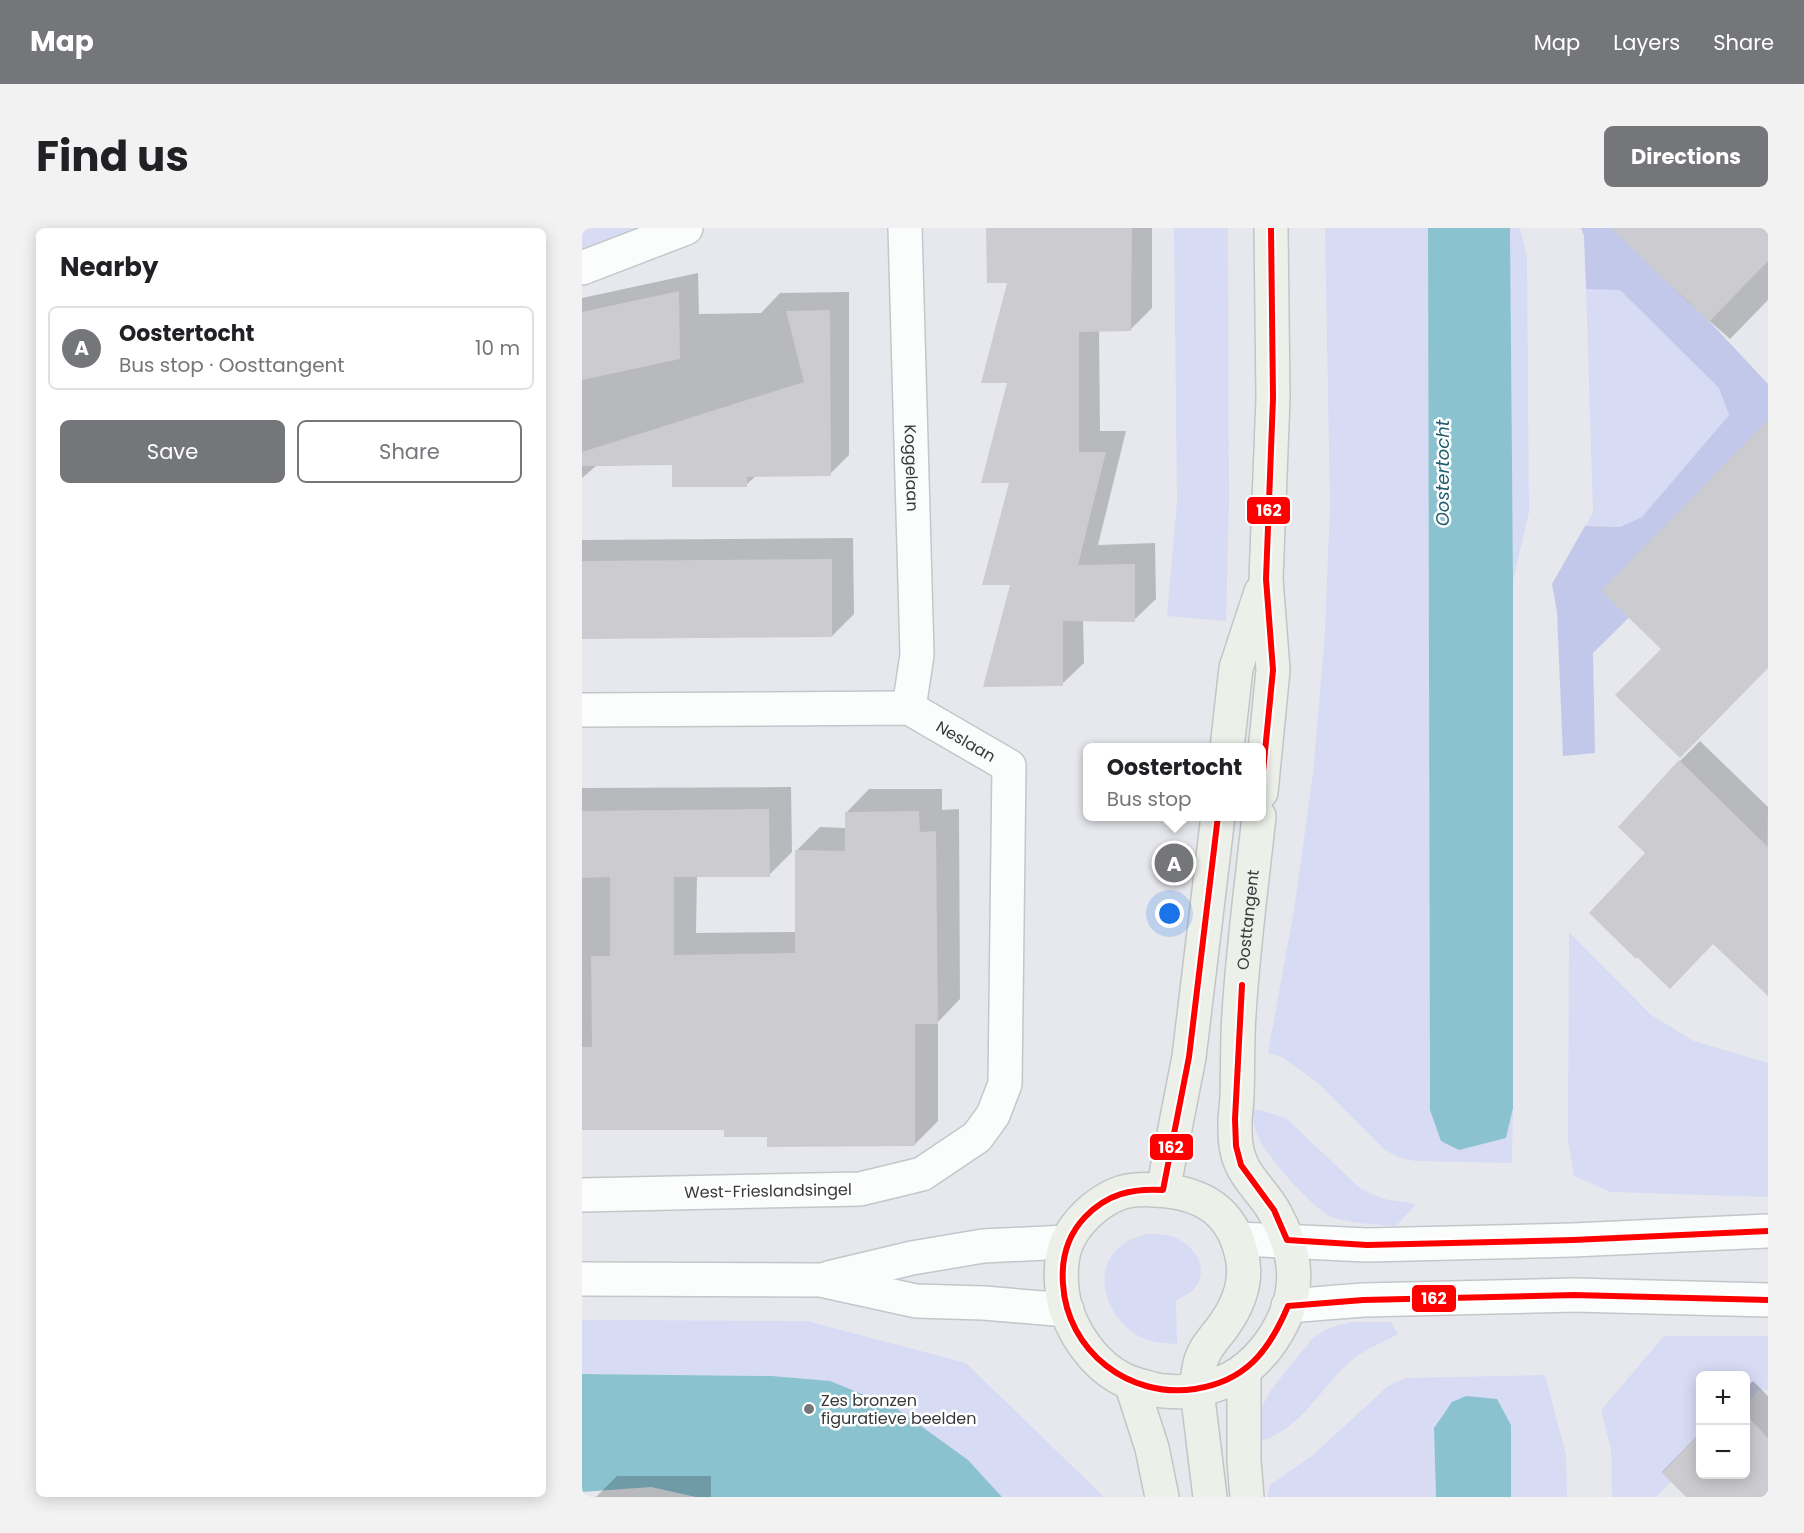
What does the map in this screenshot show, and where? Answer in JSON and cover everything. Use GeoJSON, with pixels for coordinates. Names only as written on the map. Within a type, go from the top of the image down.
{"type":"FeatureCollection","features":[{"type":"Feature","properties":{"kind":"main road"},"geometry":{"type":"LineString","coordinates":[[1266,743],[1273,670],[1266,579],[1273,398],[1271,228]]}},
{"type":"Feature","properties":{"kind":"main road"},"geometry":{"type":"LineString","coordinates":[[1227,743],[1236,668],[1266,579]]}},
{"type":"Feature","properties":{"kind":"main road"},"geometry":{"type":"LineString","coordinates":[[1163,1190],[1191,1046],[1217,821]]}},
{"type":"Feature","properties":{"kind":"main road","name":"Oosttangent"},"geometry":{"type":"LineString","coordinates":[[1258,821],[1239,1011],[1236,1146],[1241,1165],[1274,1210],[1287,1240]]}},
{"type":"Feature","properties":{"kind":"main road"},"geometry":{"type":"LineString","coordinates":[[1210,1497],[1196,1390],[1198,1368],[1206,1347],[1236,1308],[1244,1285],[1244,1262],[1238,1239],[1226,1219],[1208,1203],[1187,1193],[1140,1189],[1117,1194],[1097,1205],[1080,1222],[1067,1242],[1063,1259],[1062,1293],[1066,1310],[1080,1340],[1102,1365],[1131,1383],[1163,1392],[1196,1390],[1222,1383],[1244,1370],[1264,1352],[1278,1330],[1288,1306],[1293,1285],[1293,1266],[1287,1240]]}},
{"type":"Feature","properties":{"kind":"main road"},"geometry":{"type":"LineString","coordinates":[[1244,1370],[1246,1497]]}},
{"type":"Feature","properties":{"kind":"main road"},"geometry":{"type":"LineString","coordinates":[[1131,1383],[1152,1448],[1162,1497]]}},
{"type":"Feature","properties":{"kind":"street"},"geometry":{"type":"LineString","coordinates":[[582,268],[686,228]]}},
{"type":"Feature","properties":{"kind":"street","name":"Koggelaan"},"geometry":{"type":"LineString","coordinates":[[905,228],[917,655],[909,708]]}},
{"type":"Feature","properties":{"kind":"street"},"geometry":{"type":"LineString","coordinates":[[582,710],[909,708]]}},
{"type":"Feature","properties":{"kind":"street","name":"Neslaan"},"geometry":{"type":"LineString","coordinates":[[909,708],[1009,766],[1005,1084],[993,1115],[977,1137]]}},
{"type":"Feature","properties":{"kind":"street","name":"West-Frieslandsingel"},"geometry":{"type":"LineString","coordinates":[[582,1195],[860,1190],[922,1174],[977,1137]]}},
{"type":"Feature","properties":{"kind":"street"},"geometry":{"type":"LineString","coordinates":[[1238,1239],[1367,1245],[1573,1240],[1768,1231]]}},
{"type":"Feature","properties":{"kind":"street"},"geometry":{"type":"LineString","coordinates":[[820,1280],[912,1258],[983,1246],[1067,1242]]}},
{"type":"Feature","properties":{"kind":"street"},"geometry":{"type":"LineString","coordinates":[[582,1280],[820,1280],[916,1301],[984,1303],[1066,1310]]}},
{"type":"Feature","properties":{"kind":"street"},"geometry":{"type":"LineString","coordinates":[[1288,1306],[1362,1300],[1574,1295],[1768,1300]]}},
{"type":"Feature","properties":{"kind":"shaded area"},"geometry":{"type":"Polygon","coordinates":[[[582,228],[681,228],[582,268],[582,228]]]}},
{"type":"Feature","properties":{"kind":"shaded area"},"geometry":{"type":"Polygon","coordinates":[[[1174,228],[1228,228],[1229,502],[1226,621],[1167,616],[1177,502],[1174,228]]]}},
{"type":"Feature","properties":{"kind":"shaded area"},"geometry":{"type":"Polygon","coordinates":[[[1325,228],[1428,228],[1430,1110],[1459,1150],[1506,1138],[1513,1108],[1512,1163],[1416,1161],[1400,1158],[1385,1150],[1319,1084],[1282,1057],[1268,1053],[1294,910],[1313,774],[1325,631],[1330,506],[1325,228]]]}},
{"type":"Feature","properties":{"kind":"shaded area"},"geometry":{"type":"Polygon","coordinates":[[[1510,228],[1520,228],[1527,257],[1529,512],[1513,581],[1510,228]]]}},
{"type":"Feature","properties":{"kind":"shaded area"},"geometry":{"type":"Polygon","coordinates":[[[1581,228],[1622,228],[1768,384],[1768,433],[1749,499],[1593,653],[1595,753],[1563,756],[1557,612],[1552,584],[1585,526],[1620,527],[1642,517],[1729,415],[1719,388],[1620,290],[1586,289],[1584,236],[1581,228]]]}},
{"type":"Feature","properties":{"kind":"shaded area"},"geometry":{"type":"Polygon","coordinates":[[[1586,289],[1620,289],[1719,388],[1729,415],[1642,517],[1620,527],[1585,526],[1593,513],[1586,289]]]}},
{"type":"Feature","properties":{"kind":"shaded area"},"geometry":{"type":"Polygon","coordinates":[[[1569,932],[1651,1015],[1694,1041],[1768,1063],[1768,1197],[1611,1192],[1574,1176],[1568,1139],[1569,932]]]}},
{"type":"Feature","properties":{"kind":"shaded area"},"geometry":{"type":"Polygon","coordinates":[[[1251,1109],[1287,1119],[1361,1189],[1384,1199],[1416,1204],[1396,1226],[1332,1217],[1314,1204],[1270,1156],[1257,1133],[1251,1109]]]}},
{"type":"Feature","properties":{"kind":"shaded area"},"geometry":{"type":"Polygon","coordinates":[[[1148,1234],[1168,1235],[1180,1240],[1192,1249],[1201,1268],[1199,1281],[1193,1290],[1176,1301],[1177,1344],[1145,1339],[1132,1331],[1120,1321],[1106,1294],[1104,1280],[1107,1266],[1114,1253],[1126,1242],[1148,1234]]]}},
{"type":"Feature","properties":{"kind":"shaded area"},"geometry":{"type":"Polygon","coordinates":[[[582,1320],[807,1321],[966,1363],[1104,1497],[1002,1497],[968,1460],[830,1381],[772,1376],[582,1374],[582,1320]]]}},
{"type":"Feature","properties":{"kind":"shaded area"},"geometry":{"type":"Polygon","coordinates":[[[1351,1322],[1391,1322],[1398,1334],[1353,1359],[1297,1420],[1284,1430],[1255,1442],[1254,1421],[1271,1390],[1286,1371],[1313,1338],[1329,1328],[1351,1322]]]}},
{"type":"Feature","properties":{"kind":"shaded area"},"geometry":{"type":"Polygon","coordinates":[[[1664,1336],[1768,1336],[1768,1390],[1759,1390],[1750,1400],[1750,1371],[1696,1371],[1696,1455],[1656,1497],[1612,1497],[1611,1449],[1601,1410],[1664,1336]]]}},
{"type":"Feature","properties":{"kind":"shaded area"},"geometry":{"type":"Polygon","coordinates":[[[1545,1375],[1566,1455],[1567,1497],[1511,1497],[1511,1425],[1434,1428],[1436,1497],[1267,1497],[1270,1485],[1313,1455],[1388,1386],[1405,1378],[1545,1375]]]}},
{"type":"Feature","properties":{"kind":"water"},"geometry":{"type":"Polygon","coordinates":[[[1428,228],[1510,228],[1513,1108],[1506,1138],[1459,1150],[1441,1141],[1430,1110],[1428,228]]]}},
{"type":"Feature","properties":{"kind":"water"},"geometry":{"type":"Polygon","coordinates":[[[582,1374],[772,1376],[830,1381],[896,1408],[968,1460],[1002,1497],[696,1497],[651,1487],[582,1492],[582,1374]]]}},
{"type":"Feature","properties":{"kind":"water"},"geometry":{"type":"Polygon","coordinates":[[[1466,1396],[1497,1399],[1511,1425],[1511,1497],[1436,1497],[1434,1428],[1452,1402],[1466,1396]]]}},
{"type":"Feature","properties":{"kind":"building"},"geometry":{"type":"Polygon","coordinates":[[[986,228],[1132,228],[1131,331],[1079,332],[1079,452],[1106,452],[1078,565],[1135,564],[1135,622],[1063,621],[1063,686],[983,687],[1010,585],[982,585],[1009,483],[981,483],[1007,383],[981,383],[1007,283],[987,283],[986,228]]]}},
{"type":"Feature","properties":{"kind":"building"},"geometry":{"type":"Polygon","coordinates":[[[1611,228],[1768,228],[1768,261],[1709,322],[1611,228]]]}},
{"type":"Feature","properties":{"kind":"building"},"geometry":{"type":"Polygon","coordinates":[[[679,291],[680,359],[582,380],[582,312],[679,291]]]}},
{"type":"Feature","properties":{"kind":"building"},"geometry":{"type":"Polygon","coordinates":[[[830,310],[831,476],[747,477],[747,487],[672,487],[672,465],[582,466],[582,452],[804,382],[786,311],[830,310]]]}},
{"type":"Feature","properties":{"kind":"building"},"geometry":{"type":"Polygon","coordinates":[[[1768,420],[1768,668],[1680,758],[1615,695],[1661,649],[1601,591],[1768,420]]]}},
{"type":"Feature","properties":{"kind":"building"},"geometry":{"type":"Polygon","coordinates":[[[832,559],[832,637],[582,639],[582,561],[832,559]]]}},
{"type":"Feature","properties":{"kind":"building"},"geometry":{"type":"Polygon","coordinates":[[[1679,760],[1768,847],[1768,996],[1713,944],[1670,989],[1589,913],[1645,853],[1618,827],[1679,760]]]}},
{"type":"Feature","properties":{"kind":"building"},"geometry":{"type":"Polygon","coordinates":[[[769,809],[770,877],[674,877],[674,955],[795,953],[795,850],[845,851],[845,812],[919,811],[920,832],[936,831],[938,1024],[915,1024],[915,1146],[767,1147],[767,1137],[724,1137],[724,1130],[582,1130],[582,1047],[592,1047],[591,956],[610,956],[610,877],[582,878],[582,811],[769,809]]]}},
{"type":"Feature","properties":{"kind":"building"},"geometry":{"type":"Polygon","coordinates":[[[1750,1419],[1768,1438],[1768,1497],[1686,1497],[1662,1473],[1696,1437],[1696,1479],[1750,1479],[1750,1419]]]}},
{"type":"Feature","properties":{"kind":"transit line","name":"162"},"geometry":{"type":"LineString","coordinates":[[1266,743],[1273,670],[1266,579],[1273,398],[1271,228]]}},
{"type":"Feature","properties":{"kind":"transit line","name":"162"},"geometry":{"type":"LineString","coordinates":[[1217,821],[1189,1057],[1163,1190],[1130,1192],[1102,1203],[1079,1224],[1064,1256],[1063,1284],[1067,1308],[1076,1330],[1089,1349],[1106,1365],[1125,1378],[1147,1386],[1171,1390],[1195,1389],[1213,1385],[1242,1371],[1254,1361],[1273,1337],[1288,1306],[1363,1300],[1574,1295],[1768,1300]]}},
{"type":"Feature","properties":{"kind":"transit line","name":"162"},"geometry":{"type":"LineString","coordinates":[[1242,985],[1235,1119],[1236,1146],[1241,1165],[1274,1210],[1287,1240],[1367,1245],[1573,1240],[1768,1231]]}},
{"type":"Feature","properties":{"kind":"place","name":"Oostertocht"},"geometry":{"type":"Point","coordinates":[1174,863]}},
{"type":"Feature","properties":{"kind":"place","name":"Zes bronzen figuratieve beelden"},"geometry":{"type":"Point","coordinates":[809,1409]}}]}
